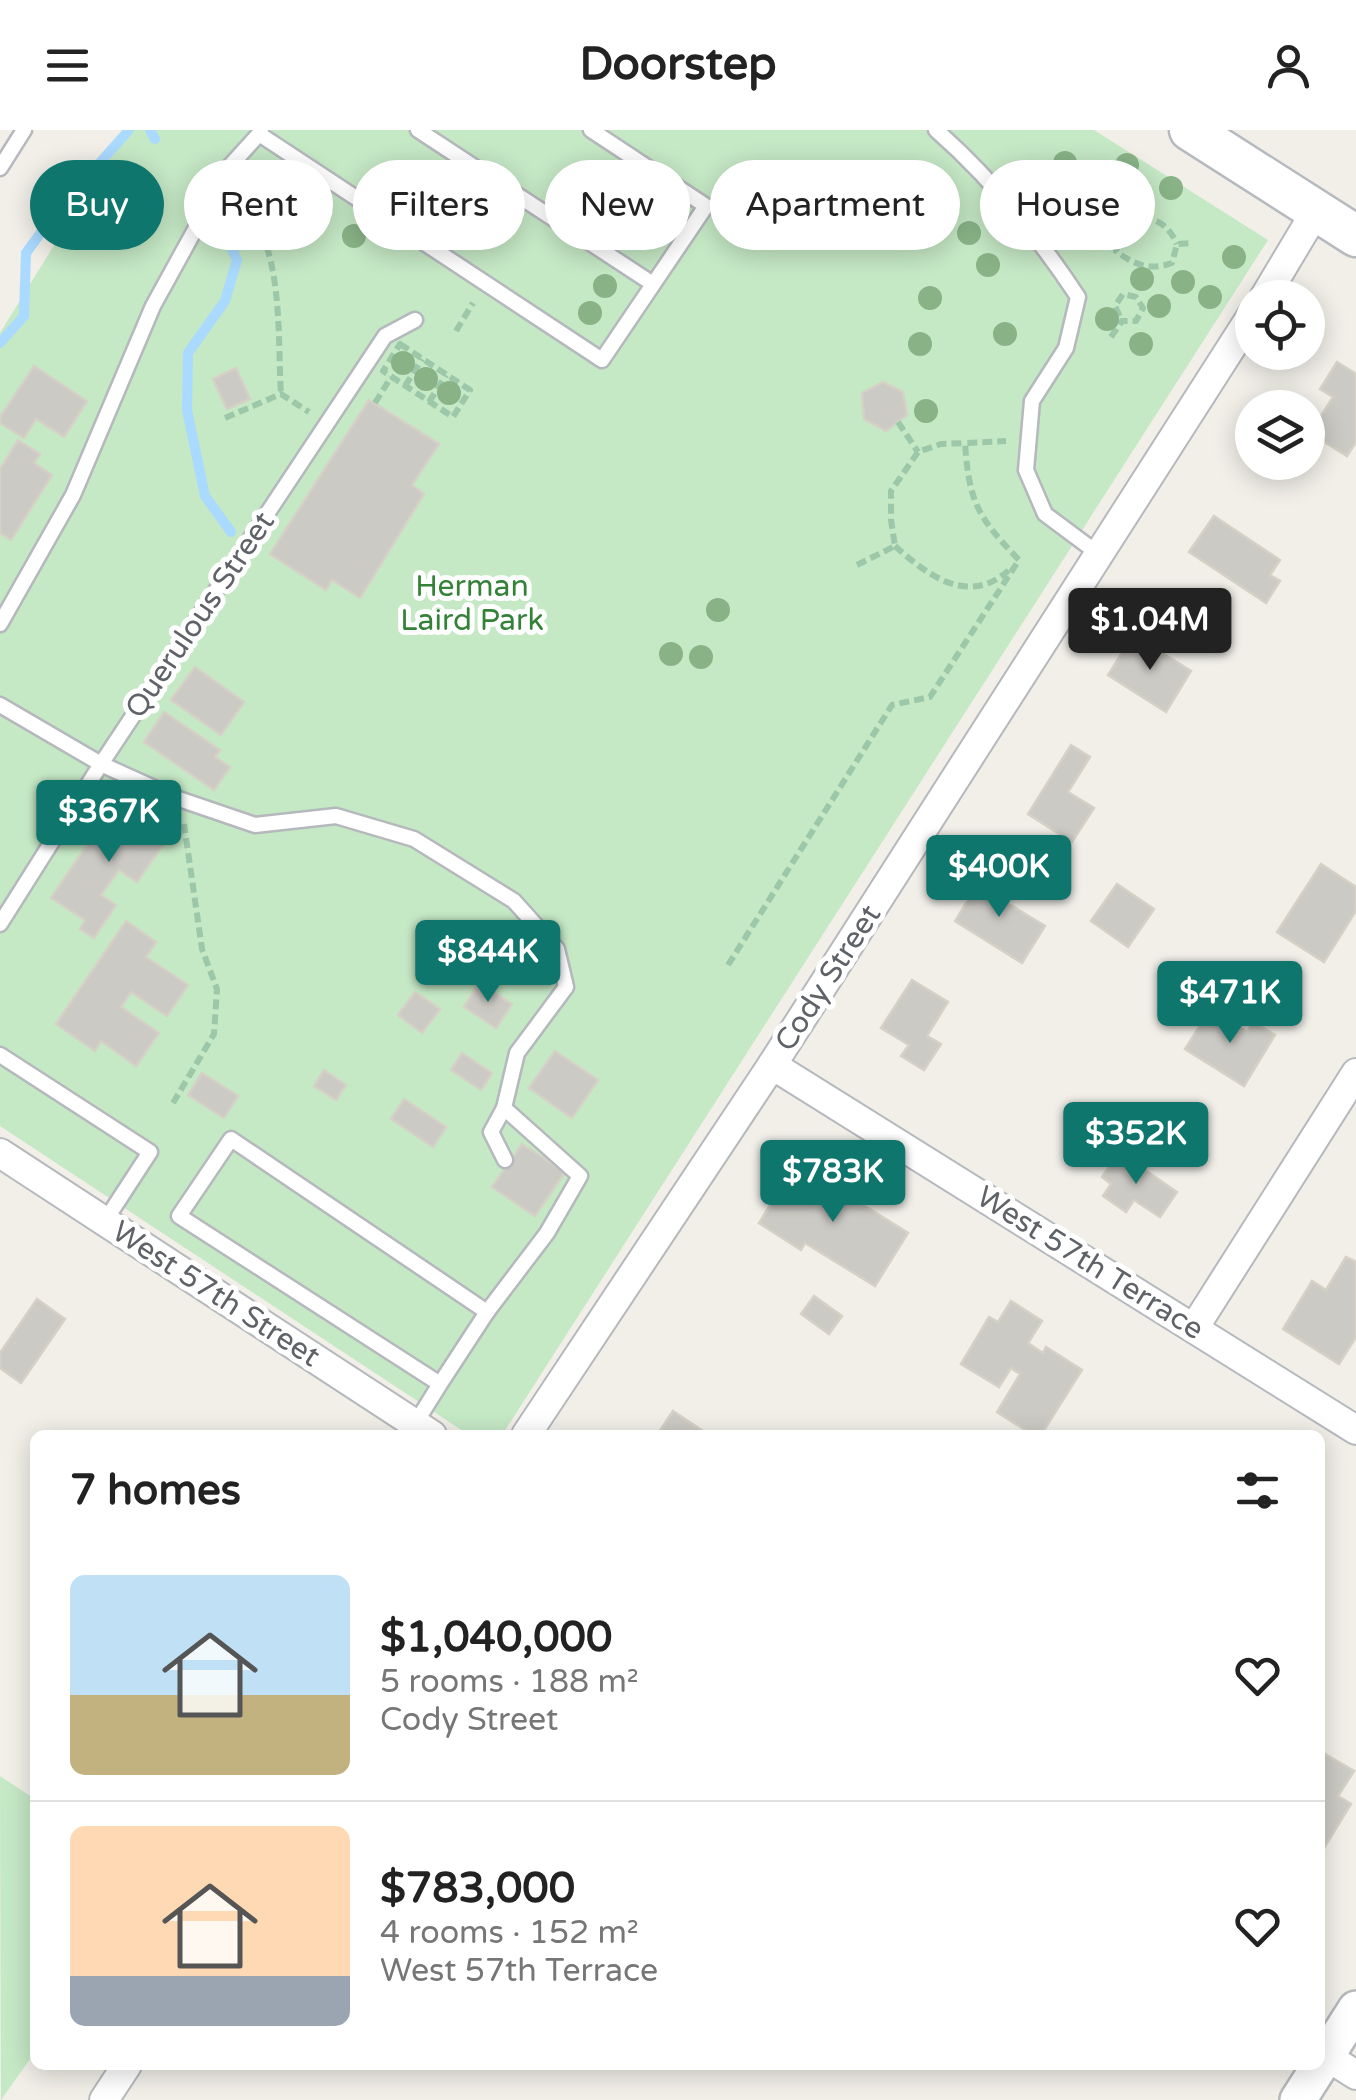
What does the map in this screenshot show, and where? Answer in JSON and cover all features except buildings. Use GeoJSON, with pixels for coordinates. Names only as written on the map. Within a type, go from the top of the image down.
{"type":"FeatureCollection","features":[{"type":"Feature","properties":{"kind":"main road"},"geometry":{"type":"LineString","coordinates":[[1190,130],[1356,236]]}},
{"type":"Feature","properties":{"kind":"street"},"geometry":{"type":"LineString","coordinates":[[1275,280],[1316,211]]}},
{"type":"Feature","properties":{"kind":"street","name":"Cody Street"},"geometry":{"type":"LineString","coordinates":[[529,1430],[772,1065],[1235,342]]}},
{"type":"Feature","properties":{"kind":"street","name":"West 57th Terrace"},"geometry":{"type":"LineString","coordinates":[[772,1065],[1356,1430]]}},
{"type":"Feature","properties":{"kind":"street"},"geometry":{"type":"LineString","coordinates":[[1194,1328],[1356,1073]]}},
{"type":"Feature","properties":{"kind":"street","name":"West 57th Street"},"geometry":{"type":"LineString","coordinates":[[0,1152],[424,1429]]}},
{"type":"Feature","properties":{"kind":"street"},"geometry":{"type":"LineString","coordinates":[[1356,2010],[1326,2056],[1356,2075]]}},
{"type":"Feature","properties":{"kind":"street"},"geometry":{"type":"LineString","coordinates":[[104,2100],[123,2070]]}},
{"type":"Feature","properties":{"kind":"street"},"geometry":{"type":"LineString","coordinates":[[1298,2100],[1317,2070]]}},
{"type":"Feature","properties":{"kind":"lane"},"geometry":{"type":"LineString","coordinates":[[0,168],[24,130]]}},
{"type":"Feature","properties":{"kind":"lane"},"geometry":{"type":"LineString","coordinates":[[418,130],[653,284]]}},
{"type":"Feature","properties":{"kind":"lane"},"geometry":{"type":"LineString","coordinates":[[235,160],[260,132],[602,360],[706,206],[591,130]]}},
{"type":"Feature","properties":{"kind":"lane"},"geometry":{"type":"LineString","coordinates":[[936,130],[974,163],[1025,222],[1078,296],[1066,348],[1032,401],[1026,470],[1045,514],[1101,555]]}},
{"type":"Feature","properties":{"kind":"lane"},"geometry":{"type":"LineString","coordinates":[[0,624],[72,494],[154,306],[185,250]]}},
{"type":"Feature","properties":{"kind":"lane","name":"Querulous Street"},"geometry":{"type":"LineString","coordinates":[[0,924],[384,336],[414,320]]}},
{"type":"Feature","properties":{"kind":"lane"},"geometry":{"type":"LineString","coordinates":[[0,705],[101,764],[183,801],[255,825],[336,816],[414,839],[514,901],[558,949],[566,987],[517,1052],[504,1108],[491,1132],[505,1160]]}},
{"type":"Feature","properties":{"kind":"lane"},"geometry":{"type":"LineString","coordinates":[[0,1055],[150,1152],[105,1221]]}},
{"type":"Feature","properties":{"kind":"lane"},"geometry":{"type":"LineString","coordinates":[[424,1429],[440,1384],[487,1312],[547,1233],[580,1176],[504,1108]]}},
{"type":"Feature","properties":{"kind":"lane"},"geometry":{"type":"LineString","coordinates":[[440,1384],[179,1216],[231,1139],[487,1312]]}},
{"type":"Feature","properties":{"kind":"path"},"geometry":{"type":"LineString","coordinates":[[1147,217],[1166,226],[1178,244],[1172,263],[1157,268],[1130,262],[1116,251],[1116,234],[1136,218],[1147,217]]}},
{"type":"Feature","properties":{"kind":"path"},"geometry":{"type":"LineString","coordinates":[[1178,244],[1191,242]]}},
{"type":"Feature","properties":{"kind":"path"},"geometry":{"type":"LineString","coordinates":[[267,250],[274,278],[280,394]]}},
{"type":"Feature","properties":{"kind":"path"},"geometry":{"type":"LineString","coordinates":[[1124,294],[1130,294],[1140,302],[1141,315],[1136,321],[1122,322],[1115,306],[1124,294]]}},
{"type":"Feature","properties":{"kind":"path"},"geometry":{"type":"LineString","coordinates":[[456,331],[474,303]]}},
{"type":"Feature","properties":{"kind":"path"},"geometry":{"type":"LineString","coordinates":[[1112,336],[1122,322]]}},
{"type":"Feature","properties":{"kind":"path"},"geometry":{"type":"LineString","coordinates":[[400,344],[422,359],[470,390],[453,417],[383,371],[400,344]]}},
{"type":"Feature","properties":{"kind":"path"},"geometry":{"type":"LineString","coordinates":[[405,386],[422,359]]}},
{"type":"Feature","properties":{"kind":"path"},"geometry":{"type":"LineString","coordinates":[[429,402],[446,375]]}},
{"type":"Feature","properties":{"kind":"path"},"geometry":{"type":"LineString","coordinates":[[375,403],[391,377]]}},
{"type":"Feature","properties":{"kind":"path"},"geometry":{"type":"LineString","coordinates":[[225,418],[280,394]]}},
{"type":"Feature","properties":{"kind":"path"},"geometry":{"type":"LineString","coordinates":[[280,394],[327,424]]}},
{"type":"Feature","properties":{"kind":"path"},"geometry":{"type":"LineString","coordinates":[[898,422],[918,452]]}},
{"type":"Feature","properties":{"kind":"path"},"geometry":{"type":"LineString","coordinates":[[1019,560],[995,582],[959,587],[921,570],[895,546],[891,490],[918,452],[942,444],[1029,440]]}},
{"type":"Feature","properties":{"kind":"path"},"geometry":{"type":"LineString","coordinates":[[966,443],[968,482],[982,521],[1019,560]]}},
{"type":"Feature","properties":{"kind":"path"},"geometry":{"type":"LineString","coordinates":[[857,564],[895,546]]}},
{"type":"Feature","properties":{"kind":"path"},"geometry":{"type":"LineString","coordinates":[[728,964],[892,705],[930,697],[1019,560]]}},
{"type":"Feature","properties":{"kind":"path"},"geometry":{"type":"LineString","coordinates":[[173,1103],[214,1034],[217,989],[202,949],[183,801]]}},
{"type":"Feature","properties":{"kind":"green space","name":"Herman Laird Park"},"geometry":{"type":"Polygon","coordinates":[[[125,130],[1094,130],[1141,160],[980,160],[980,250],[1155,250],[1155,169],[1268,240],[1242,280],[1235,280],[1235,291],[505,1430],[461,1430],[0,1126],[0,333],[51,250],[164,250],[164,160],[107,160],[125,130]]]}},
{"type":"Feature","properties":{"kind":"green space"},"geometry":{"type":"Polygon","coordinates":[[[0,1776],[30,1796],[30,2059],[1,2100],[0,1776]]]}},
{"type":"Feature","properties":{"kind":"waterway"},"geometry":{"type":"LineString","coordinates":[[0,343],[24,316],[26,253],[56,212],[129,130]]}},
{"type":"Feature","properties":{"kind":"waterway"},"geometry":{"type":"LineString","coordinates":[[150,130],[155,139]]}},
{"type":"Feature","properties":{"kind":"waterway"},"geometry":{"type":"LineString","coordinates":[[231,532],[205,496],[187,410],[188,353],[225,301],[237,260],[232,250]]}}]}
